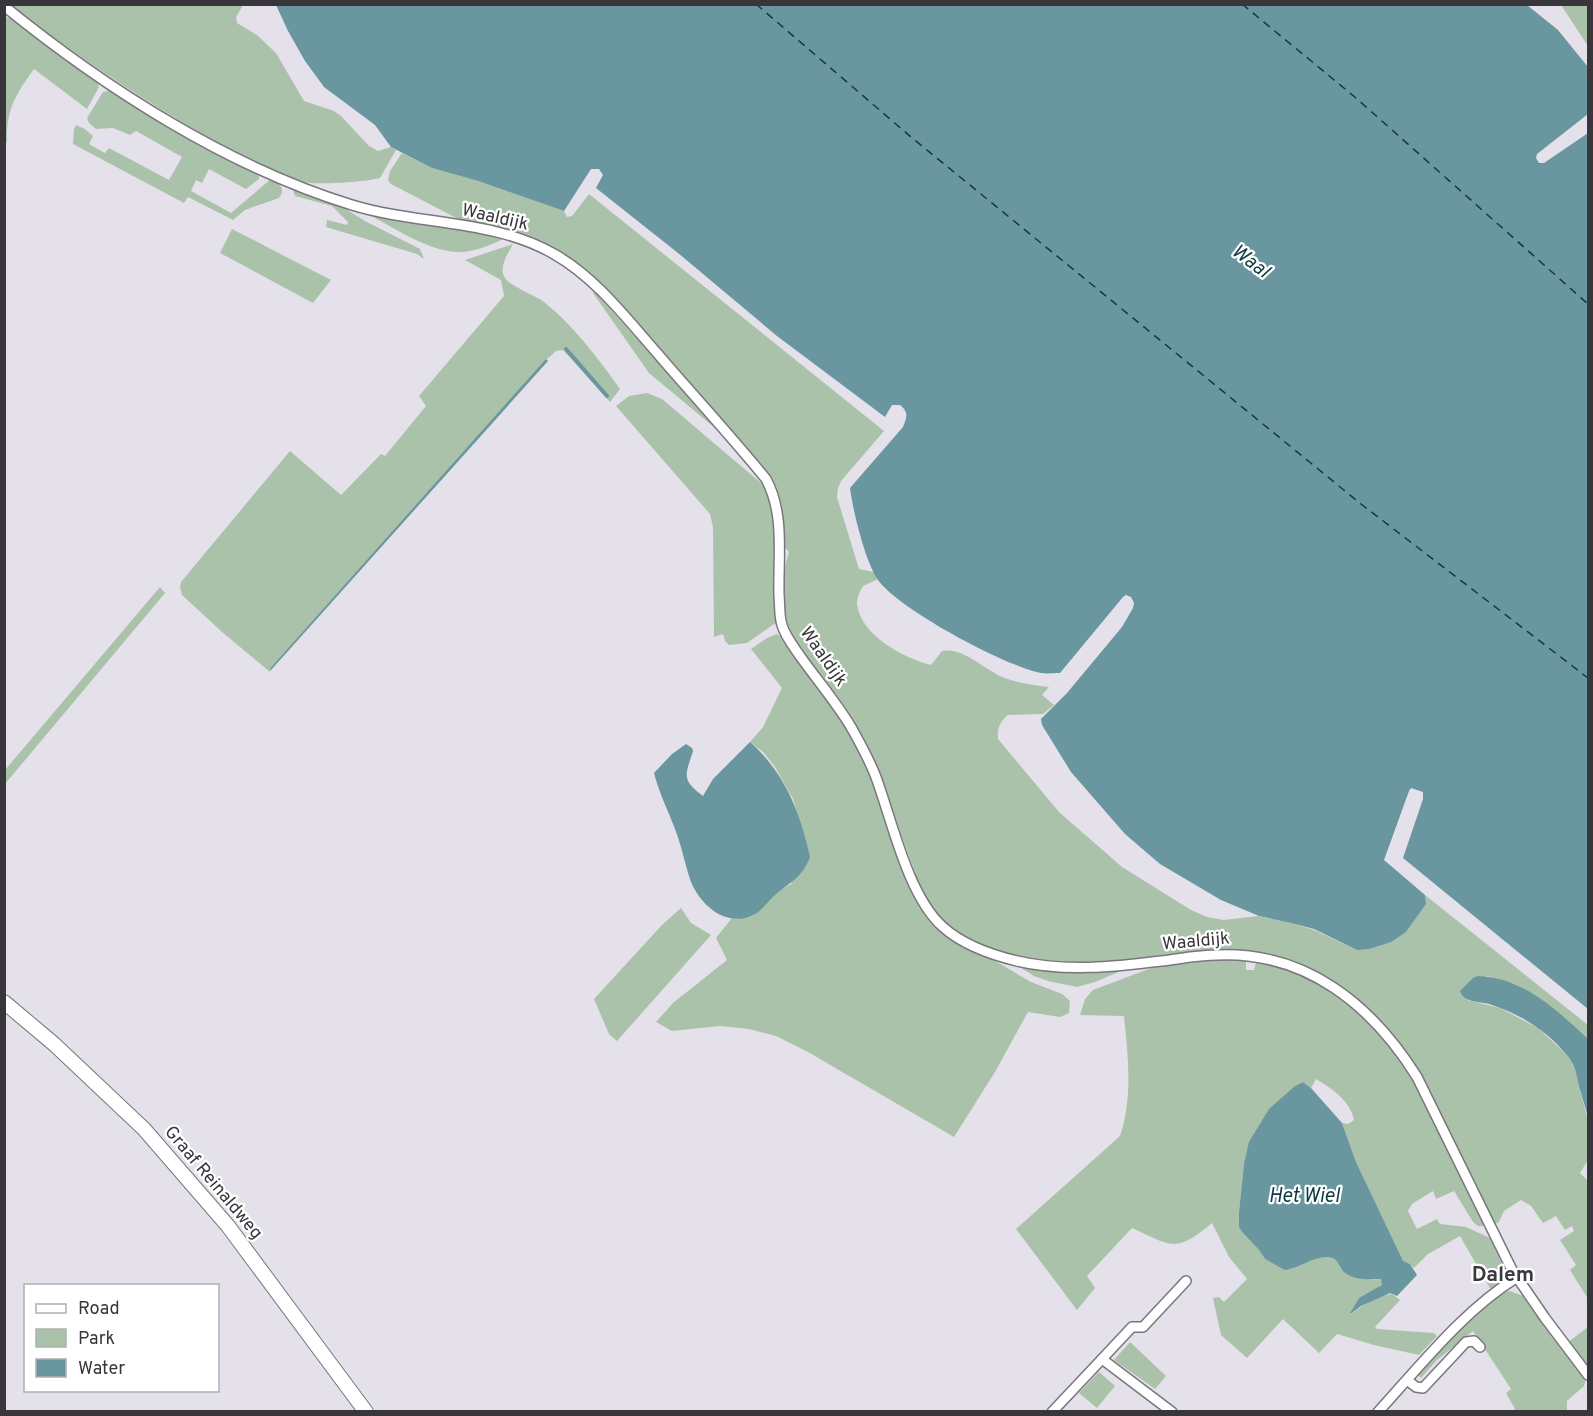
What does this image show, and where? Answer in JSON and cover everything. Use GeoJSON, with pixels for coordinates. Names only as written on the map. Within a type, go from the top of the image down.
{"type":"FeatureCollection","features":[{"type":"Feature","properties":{"kind":"main road","name":"Graaf Reinaldweg"},"geometry":{"type":"LineString","coordinates":[[4,1002],[54,1044],[144,1129],[228,1226],[366,1412]]}},
{"type":"Feature","properties":{"kind":"street","name":"Waaldijk"},"geometry":{"type":"LineString","coordinates":[[4,6],[54,44],[133,98],[204,141],[270,175],[369,209],[500,232],[531,243],[578,269],[630,323],[769,484],[777,502],[778,576],[782,626],[850,726],[864,752],[877,779],[916,890],[938,922],[954,936],[997,956],[1046,966],[1093,967],[1209,955],[1236,955],[1275,961],[1310,974],[1329,985],[1365,1011],[1383,1029],[1404,1057],[1417,1077],[1516,1278],[1588,1375]]}},
{"type":"Feature","properties":{"kind":"street"},"geometry":{"type":"LineString","coordinates":[[1378,1412],[1468,1317],[1492,1295],[1516,1278]]}},
{"type":"Feature","properties":{"kind":"street"},"geometry":{"type":"LineString","coordinates":[[1052,1412],[1122,1335],[1132,1327],[1143,1327],[1186,1281]]}},
{"type":"Feature","properties":{"kind":"street"},"geometry":{"type":"LineString","coordinates":[[1407,1380],[1416,1387],[1423,1388],[1466,1342],[1474,1341],[1480,1347]]}},
{"type":"Feature","properties":{"kind":"street"},"geometry":{"type":"LineString","coordinates":[[1102,1359],[1172,1412]]}},
{"type":"Feature","properties":{"kind":"green space"},"geometry":{"type":"Polygon","coordinates":[[[11,5],[243,5],[236,17],[237,23],[257,35],[276,53],[304,101],[334,111],[369,146],[378,151],[391,147],[396,150],[380,178],[315,183],[283,176],[237,155],[115,80],[11,5]]]}},
{"type":"Feature","properties":{"kind":"green space"},"geometry":{"type":"Polygon","coordinates":[[[1561,5],[1588,5],[1588,46],[1561,5]]]}},
{"type":"Feature","properties":{"kind":"green space"},"geometry":{"type":"Polygon","coordinates":[[[4,17],[14,19],[96,78],[99,87],[87,109],[34,69],[13,102],[5,144],[4,17]]]}},
{"type":"Feature","properties":{"kind":"green space"},"geometry":{"type":"Polygon","coordinates":[[[111,90],[259,176],[259,179],[246,189],[209,169],[202,183],[196,180],[191,191],[231,213],[271,179],[281,187],[282,192],[279,198],[245,210],[233,220],[188,197],[184,203],[73,144],[76,125],[93,136],[89,144],[105,153],[109,148],[169,180],[182,157],[136,131],[130,135],[113,128],[96,129],[89,123],[87,118],[103,92],[111,90]]]}},
{"type":"Feature","properties":{"kind":"green space"},"geometry":{"type":"Polygon","coordinates":[[[402,153],[432,168],[478,181],[564,211],[567,217],[572,216],[589,194],[884,431],[841,481],[838,488],[837,497],[859,569],[874,572],[878,579],[863,586],[861,590],[857,604],[860,616],[866,626],[885,644],[920,662],[931,665],[942,651],[958,652],[1002,677],[1049,687],[1042,695],[1054,705],[1043,714],[1008,715],[1000,726],[998,739],[1059,812],[1122,867],[1191,910],[1207,917],[1224,920],[1258,916],[1291,923],[1314,930],[1357,950],[1406,932],[1426,904],[1425,895],[1588,1025],[1588,1039],[1541,1001],[1515,986],[1487,976],[1467,1000],[1500,1008],[1538,1028],[1565,1053],[1578,1075],[1588,1120],[1588,1160],[1580,1173],[1588,1181],[1588,1299],[1570,1270],[1576,1265],[1560,1240],[1574,1231],[1572,1226],[1565,1230],[1556,1216],[1543,1223],[1531,1206],[1521,1200],[1504,1211],[1499,1222],[1493,1225],[1420,1075],[1389,1031],[1343,989],[1269,956],[1055,963],[1017,958],[972,942],[949,927],[929,904],[920,886],[880,778],[791,633],[783,599],[784,575],[789,552],[782,544],[783,522],[780,500],[774,484],[764,469],[573,262],[464,222],[391,184],[388,180],[390,171],[402,153]]]}},
{"type":"Feature","properties":{"kind":"green space"},"geometry":{"type":"Polygon","coordinates":[[[292,187],[336,203],[365,221],[420,249],[424,259],[417,254],[326,227],[327,220],[347,225],[348,222],[332,206],[295,196],[292,187]]]}},
{"type":"Feature","properties":{"kind":"green space"},"geometry":{"type":"Polygon","coordinates":[[[366,213],[503,239],[469,251],[447,251],[410,237],[366,213]]]}},
{"type":"Feature","properties":{"kind":"green space"},"geometry":{"type":"Polygon","coordinates":[[[232,229],[331,280],[313,303],[220,253],[232,229]]]}},
{"type":"Feature","properties":{"kind":"green space"},"geometry":{"type":"Polygon","coordinates":[[[513,244],[503,265],[505,278],[512,285],[544,302],[565,321],[620,389],[610,402],[563,350],[556,351],[274,664],[270,672],[182,595],[181,582],[290,451],[341,495],[381,454],[385,456],[426,406],[419,396],[504,296],[501,280],[465,260],[513,244]]]}},
{"type":"Feature","properties":{"kind":"green space"},"geometry":{"type":"Polygon","coordinates":[[[594,291],[721,433],[649,373],[593,293],[594,291]]]}},
{"type":"Feature","properties":{"kind":"green space"},"geometry":{"type":"Polygon","coordinates":[[[647,393],[662,399],[767,488],[775,514],[777,622],[747,643],[729,645],[723,634],[714,637],[713,527],[710,514],[616,406],[629,396],[647,393]]]}},
{"type":"Feature","properties":{"kind":"green space"},"geometry":{"type":"Polygon","coordinates":[[[160,587],[165,593],[5,784],[5,770],[160,587]]]}},
{"type":"Feature","properties":{"kind":"green space"},"geometry":{"type":"Polygon","coordinates":[[[777,634],[783,638],[836,711],[863,758],[916,898],[928,917],[985,955],[1031,982],[1062,994],[1070,1001],[1069,1013],[1060,1017],[1028,1012],[995,1072],[954,1137],[808,1052],[776,1036],[749,1029],[720,1026],[672,1031],[656,1022],[673,1003],[727,960],[716,938],[731,919],[758,910],[775,894],[791,884],[806,841],[793,799],[775,767],[763,752],[750,742],[763,727],[782,688],[751,649],[777,634]]]}},
{"type":"Feature","properties":{"kind":"green space"},"geometry":{"type":"Polygon","coordinates":[[[681,908],[691,923],[711,935],[617,1041],[609,1034],[594,999],[662,925],[681,908]]]}},
{"type":"Feature","properties":{"kind":"green space"},"geometry":{"type":"Polygon","coordinates":[[[1225,959],[1246,959],[1246,970],[1254,970],[1258,962],[1305,978],[1344,1001],[1376,1030],[1402,1064],[1425,1101],[1484,1226],[1478,1226],[1473,1222],[1454,1191],[1436,1199],[1433,1191],[1412,1204],[1408,1211],[1417,1229],[1437,1219],[1440,1224],[1466,1227],[1490,1238],[1506,1273],[1503,1281],[1491,1290],[1460,1236],[1428,1254],[1414,1268],[1403,1262],[1356,1162],[1342,1123],[1348,1124],[1354,1120],[1352,1113],[1339,1096],[1316,1079],[1311,1088],[1303,1082],[1295,1086],[1244,1164],[1239,1212],[1239,1227],[1265,1259],[1290,1269],[1314,1259],[1332,1258],[1351,1275],[1381,1279],[1383,1281],[1381,1287],[1359,1298],[1350,1313],[1377,1298],[1392,1294],[1400,1300],[1375,1327],[1434,1333],[1437,1336],[1419,1355],[1337,1334],[1319,1353],[1283,1319],[1247,1358],[1221,1335],[1213,1298],[1219,1297],[1224,1302],[1247,1279],[1229,1257],[1212,1223],[1190,1239],[1173,1244],[1165,1243],[1132,1228],[1087,1276],[1095,1288],[1077,1310],[1016,1229],[1120,1136],[1128,1092],[1124,1016],[1080,1015],[1085,999],[1093,990],[1154,967],[1225,959]]]}},
{"type":"Feature","properties":{"kind":"green space"},"geometry":{"type":"Polygon","coordinates":[[[1015,964],[1128,968],[1077,987],[1034,976],[1015,964]]]}},
{"type":"Feature","properties":{"kind":"green space"},"geometry":{"type":"Polygon","coordinates":[[[1510,1291],[1523,1296],[1552,1337],[1586,1378],[1584,1386],[1567,1401],[1567,1411],[1514,1411],[1506,1393],[1511,1389],[1473,1331],[1437,1360],[1421,1378],[1418,1375],[1476,1314],[1500,1295],[1510,1291]]]}},
{"type":"Feature","properties":{"kind":"green space"},"geometry":{"type":"Polygon","coordinates":[[[1588,1327],[1588,1368],[1567,1343],[1588,1327]]]}},
{"type":"Feature","properties":{"kind":"green space"},"geometry":{"type":"Polygon","coordinates":[[[1130,1342],[1166,1376],[1155,1389],[1114,1360],[1130,1342]]]}},
{"type":"Feature","properties":{"kind":"green space"},"geometry":{"type":"Polygon","coordinates":[[[1099,1372],[1115,1386],[1097,1408],[1079,1393],[1099,1372]]]}},
{"type":"Feature","properties":{"kind":"water","name":"Waal"},"geometry":{"type":"Polygon","coordinates":[[[276,5],[1527,5],[1558,30],[1588,67],[1588,114],[1537,154],[1536,158],[1539,163],[1544,163],[1588,133],[1588,1009],[1403,858],[1423,799],[1423,792],[1411,788],[1409,791],[1384,860],[1425,895],[1426,904],[1406,932],[1391,942],[1369,949],[1357,950],[1314,929],[1259,916],[1221,900],[1160,864],[1125,834],[1071,772],[1042,725],[1041,719],[1067,693],[1122,627],[1133,608],[1134,603],[1131,597],[1126,595],[1123,597],[1060,673],[1041,673],[1003,660],[954,635],[908,606],[890,592],[873,572],[860,536],[850,488],[903,427],[906,415],[900,405],[892,405],[885,417],[777,336],[596,188],[603,175],[599,169],[591,169],[564,211],[478,181],[432,168],[391,147],[375,125],[324,87],[305,61],[276,5]]]}},
{"type":"Feature","properties":{"kind":"water"},"geometry":{"type":"Polygon","coordinates":[[[546,359],[548,361],[271,670],[274,664],[546,359]]]}},
{"type":"Feature","properties":{"kind":"water"},"geometry":{"type":"Polygon","coordinates":[[[750,742],[782,780],[796,809],[810,857],[798,877],[758,912],[734,919],[716,912],[695,891],[654,773],[672,754],[686,744],[693,751],[687,771],[688,780],[703,796],[713,779],[750,742]]]}},
{"type":"Feature","properties":{"kind":"water"},"geometry":{"type":"Polygon","coordinates":[[[1478,976],[1510,982],[1538,997],[1588,1039],[1588,1120],[1575,1068],[1559,1046],[1523,1018],[1492,1005],[1469,1000],[1462,995],[1460,991],[1478,976]]]}},
{"type":"Feature","properties":{"kind":"water","name":"Het Wiel"},"geometry":{"type":"Polygon","coordinates":[[[1303,1082],[1342,1123],[1356,1162],[1403,1261],[1410,1264],[1417,1275],[1397,1296],[1390,1293],[1361,1306],[1352,1313],[1350,1313],[1359,1298],[1382,1285],[1381,1279],[1353,1277],[1344,1272],[1334,1259],[1326,1257],[1285,1270],[1265,1259],[1239,1227],[1244,1164],[1249,1142],[1269,1109],[1295,1086],[1303,1082]]]}},
{"type":"Feature","properties":{"kind":"waterway"},"geometry":{"type":"LineString","coordinates":[[566,349],[607,396]]}},
{"type":"Feature","properties":{"kind":"ferry route"},"geometry":{"type":"LineString","coordinates":[[756,4],[911,137],[1361,504],[1588,678]]}},
{"type":"Feature","properties":{"kind":"ferry route"},"geometry":{"type":"LineString","coordinates":[[1242,4],[1356,98],[1588,304]]}},
{"type":"Feature","properties":{"kind":"district","name":"Dalem"},"geometry":{"type":"Point","coordinates":[1503,1275]}}]}
